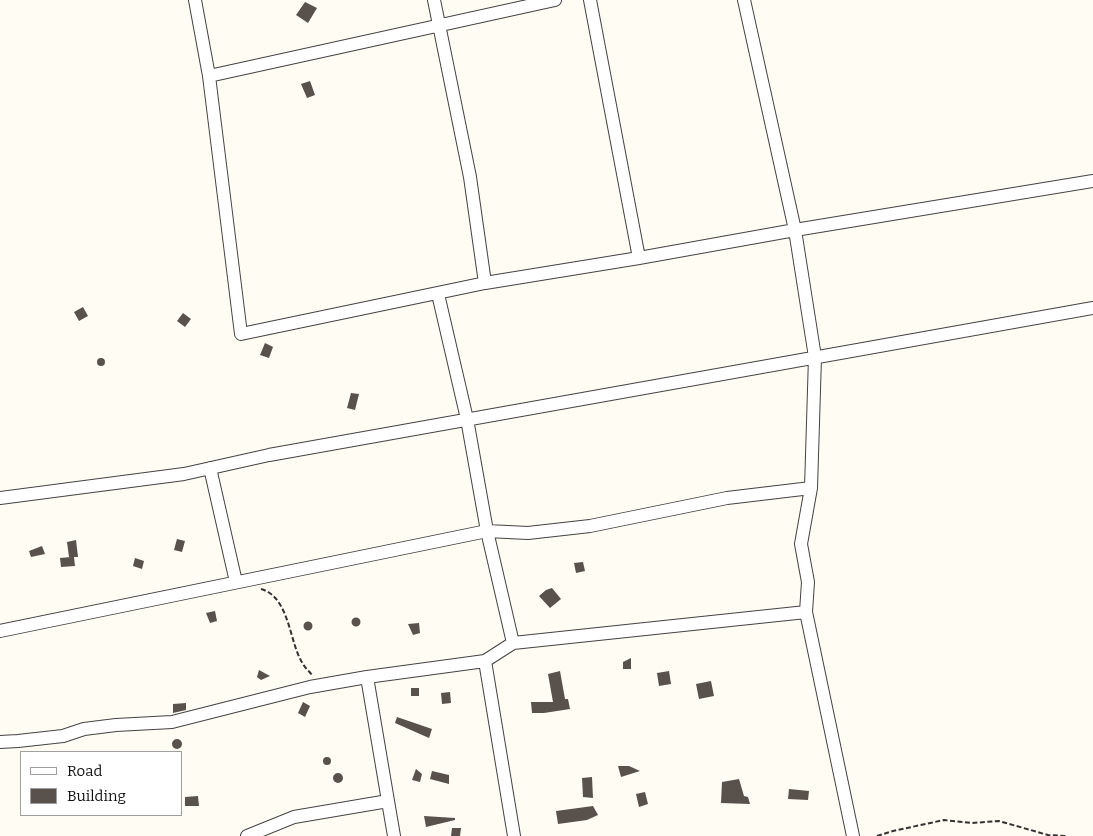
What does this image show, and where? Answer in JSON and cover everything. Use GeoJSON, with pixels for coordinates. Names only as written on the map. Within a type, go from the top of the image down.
{"type":"FeatureCollection","features":[{"type":"Feature","properties":{"kind":"street"},"geometry":{"type":"LineString","coordinates":[[195,0],[208,76],[242,334],[485,283],[1093,181]]}},
{"type":"Feature","properties":{"kind":"street"},"geometry":{"type":"LineString","coordinates":[[434,0],[470,177],[485,283]]}},
{"type":"Feature","properties":{"kind":"street"},"geometry":{"type":"LineString","coordinates":[[208,76],[555,0]]}},
{"type":"Feature","properties":{"kind":"street"},"geometry":{"type":"LineString","coordinates":[[590,0],[639,258]]}},
{"type":"Feature","properties":{"kind":"street"},"geometry":{"type":"LineString","coordinates":[[744,0],[794,230],[815,357],[811,488],[801,544],[808,582],[806,612],[853,836]]}},
{"type":"Feature","properties":{"kind":"street"},"geometry":{"type":"LineString","coordinates":[[438,294],[467,419],[486,531],[513,643]]}},
{"type":"Feature","properties":{"kind":"street"},"geometry":{"type":"LineString","coordinates":[[0,498],[184,474],[269,455],[1093,308]]}},
{"type":"Feature","properties":{"kind":"street"},"geometry":{"type":"LineString","coordinates":[[210,468],[236,582]]}},
{"type":"Feature","properties":{"kind":"street"},"geometry":{"type":"LineString","coordinates":[[0,631],[486,531],[528,533],[590,526],[727,498],[811,488]]}},
{"type":"Feature","properties":{"kind":"street"},"geometry":{"type":"LineString","coordinates":[[0,742],[63,736],[84,729],[116,725],[172,722],[322,685],[485,661],[513,643],[806,612]]}},
{"type":"Feature","properties":{"kind":"street"},"geometry":{"type":"LineString","coordinates":[[485,661],[514,836]]}},
{"type":"Feature","properties":{"kind":"street"},"geometry":{"type":"LineString","coordinates":[[367,677],[394,836]]}},
{"type":"Feature","properties":{"kind":"street"},"geometry":{"type":"LineString","coordinates":[[247,836],[294,818],[388,801]]}},
{"type":"Feature","properties":{"kind":"path"},"geometry":{"type":"LineString","coordinates":[[255,587],[265,590],[281,605],[303,664],[322,685]]}},
{"type":"Feature","properties":{"kind":"path"},"geometry":{"type":"LineString","coordinates":[[877,836],[944,820],[1000,821],[1048,835],[1066,836]]}},
{"type":"Feature","properties":{"kind":"building"},"geometry":{"type":"Polygon","coordinates":[[[305,2],[317,8],[308,23],[296,15],[305,2]]]}},
{"type":"Feature","properties":{"kind":"building"},"geometry":{"type":"Polygon","coordinates":[[[310,81],[315,95],[307,98],[301,84],[310,81]]]}},
{"type":"Feature","properties":{"kind":"building"},"geometry":{"type":"Polygon","coordinates":[[[83,307],[88,316],[79,321],[74,312],[83,307]]]}},
{"type":"Feature","properties":{"kind":"building"},"geometry":{"type":"Polygon","coordinates":[[[183,313],[191,319],[185,327],[177,321],[183,313]]]}},
{"type":"Feature","properties":{"kind":"building"},"geometry":{"type":"Polygon","coordinates":[[[265,343],[273,347],[269,358],[260,355],[265,343]]]}},
{"type":"Feature","properties":{"kind":"building"},"geometry":{"type":"Polygon","coordinates":[[[101,358],[105,362],[101,366],[97,362],[101,358]]]}},
{"type":"Feature","properties":{"kind":"building"},"geometry":{"type":"Polygon","coordinates":[[[351,393],[359,394],[355,410],[347,408],[351,393]]]}},
{"type":"Feature","properties":{"kind":"building"},"geometry":{"type":"Polygon","coordinates":[[[177,539],[185,541],[182,552],[174,550],[177,539]]]}},
{"type":"Feature","properties":{"kind":"building"},"geometry":{"type":"Polygon","coordinates":[[[76,540],[78,557],[74,557],[75,566],[61,567],[60,558],[71,557],[69,557],[67,542],[76,540]]]}},
{"type":"Feature","properties":{"kind":"building"},"geometry":{"type":"Polygon","coordinates":[[[42,546],[45,554],[31,557],[29,551],[42,546]]]}},
{"type":"Feature","properties":{"kind":"building"},"geometry":{"type":"Polygon","coordinates":[[[135,558],[144,561],[142,569],[133,566],[135,558]]]}},
{"type":"Feature","properties":{"kind":"building"},"geometry":{"type":"Polygon","coordinates":[[[583,562],[585,571],[576,573],[574,563],[583,562]]]}},
{"type":"Feature","properties":{"kind":"building"},"geometry":{"type":"Polygon","coordinates":[[[552,588],[561,599],[550,608],[539,596],[552,588]]]}},
{"type":"Feature","properties":{"kind":"building"},"geometry":{"type":"Polygon","coordinates":[[[215,611],[217,621],[210,623],[206,613],[215,611]]]}},
{"type":"Feature","properties":{"kind":"building"},"geometry":{"type":"Polygon","coordinates":[[[356,618],[360,622],[356,626],[352,622],[356,618]]]}},
{"type":"Feature","properties":{"kind":"building"},"geometry":{"type":"Polygon","coordinates":[[[308,621],[313,626],[308,631],[303,626],[308,621]]]}},
{"type":"Feature","properties":{"kind":"building"},"geometry":{"type":"Polygon","coordinates":[[[419,623],[420,633],[413,635],[408,624],[419,623]]]}},
{"type":"Feature","properties":{"kind":"building"},"geometry":{"type":"Polygon","coordinates":[[[631,658],[631,669],[623,669],[623,662],[631,658]]]}},
{"type":"Feature","properties":{"kind":"building"},"geometry":{"type":"Polygon","coordinates":[[[259,670],[270,676],[261,680],[257,677],[259,670]]]}},
{"type":"Feature","properties":{"kind":"building"},"geometry":{"type":"Polygon","coordinates":[[[560,671],[565,699],[568,699],[570,709],[532,713],[531,702],[553,702],[548,674],[560,671]]]}},
{"type":"Feature","properties":{"kind":"building"},"geometry":{"type":"Polygon","coordinates":[[[669,671],[671,684],[659,686],[657,673],[669,671]]]}},
{"type":"Feature","properties":{"kind":"building"},"geometry":{"type":"Polygon","coordinates":[[[711,681],[714,696],[699,699],[696,684],[711,681]]]}},
{"type":"Feature","properties":{"kind":"building"},"geometry":{"type":"Polygon","coordinates":[[[411,688],[419,688],[419,696],[411,696],[411,688]]]}},
{"type":"Feature","properties":{"kind":"building"},"geometry":{"type":"Polygon","coordinates":[[[450,692],[451,703],[442,704],[441,693],[450,692]]]}},
{"type":"Feature","properties":{"kind":"building"},"geometry":{"type":"Polygon","coordinates":[[[303,702],[310,706],[305,717],[298,713],[303,702]]]}},
{"type":"Feature","properties":{"kind":"building"},"geometry":{"type":"Polygon","coordinates":[[[186,703],[186,710],[173,713],[173,704],[186,703]]]}},
{"type":"Feature","properties":{"kind":"building"},"geometry":{"type":"Polygon","coordinates":[[[397,717],[432,729],[429,738],[395,723],[397,717]]]}},
{"type":"Feature","properties":{"kind":"building"},"geometry":{"type":"Polygon","coordinates":[[[177,739],[182,744],[177,749],[172,744],[177,739]]]}},
{"type":"Feature","properties":{"kind":"building"},"geometry":{"type":"Polygon","coordinates":[[[327,757],[331,761],[327,765],[323,761],[327,757]]]}},
{"type":"Feature","properties":{"kind":"building"},"geometry":{"type":"Polygon","coordinates":[[[618,766],[629,766],[640,771],[621,777],[618,766]]]}},
{"type":"Feature","properties":{"kind":"building"},"geometry":{"type":"Polygon","coordinates":[[[416,769],[422,774],[420,782],[412,780],[416,769]]]}},
{"type":"Feature","properties":{"kind":"building"},"geometry":{"type":"Polygon","coordinates":[[[432,771],[449,775],[449,784],[430,779],[432,771]]]}},
{"type":"Feature","properties":{"kind":"building"},"geometry":{"type":"Polygon","coordinates":[[[338,773],[343,778],[338,783],[333,778],[338,773]]]}},
{"type":"Feature","properties":{"kind":"building"},"geometry":{"type":"Polygon","coordinates":[[[592,777],[593,798],[583,797],[582,778],[592,777]]]}},
{"type":"Feature","properties":{"kind":"building"},"geometry":{"type":"Polygon","coordinates":[[[739,779],[744,796],[748,797],[750,804],[721,803],[722,782],[739,779]]]}},
{"type":"Feature","properties":{"kind":"building"},"geometry":{"type":"Polygon","coordinates":[[[789,789],[809,791],[808,800],[788,799],[789,789]]]}},
{"type":"Feature","properties":{"kind":"building"},"geometry":{"type":"Polygon","coordinates":[[[645,792],[648,804],[639,807],[636,794],[645,792]]]}},
{"type":"Feature","properties":{"kind":"building"},"geometry":{"type":"Polygon","coordinates":[[[198,796],[199,806],[185,806],[185,797],[198,796]]]}},
{"type":"Feature","properties":{"kind":"building"},"geometry":{"type":"Polygon","coordinates":[[[593,806],[598,815],[587,820],[558,824],[556,811],[593,806]]]}},
{"type":"Feature","properties":{"kind":"building"},"geometry":{"type":"Polygon","coordinates":[[[424,816],[455,818],[455,820],[426,827],[424,816]]]}},
{"type":"Feature","properties":{"kind":"building"},"geometry":{"type":"Polygon","coordinates":[[[452,828],[461,828],[460,836],[451,836],[452,828]]]}}]}
